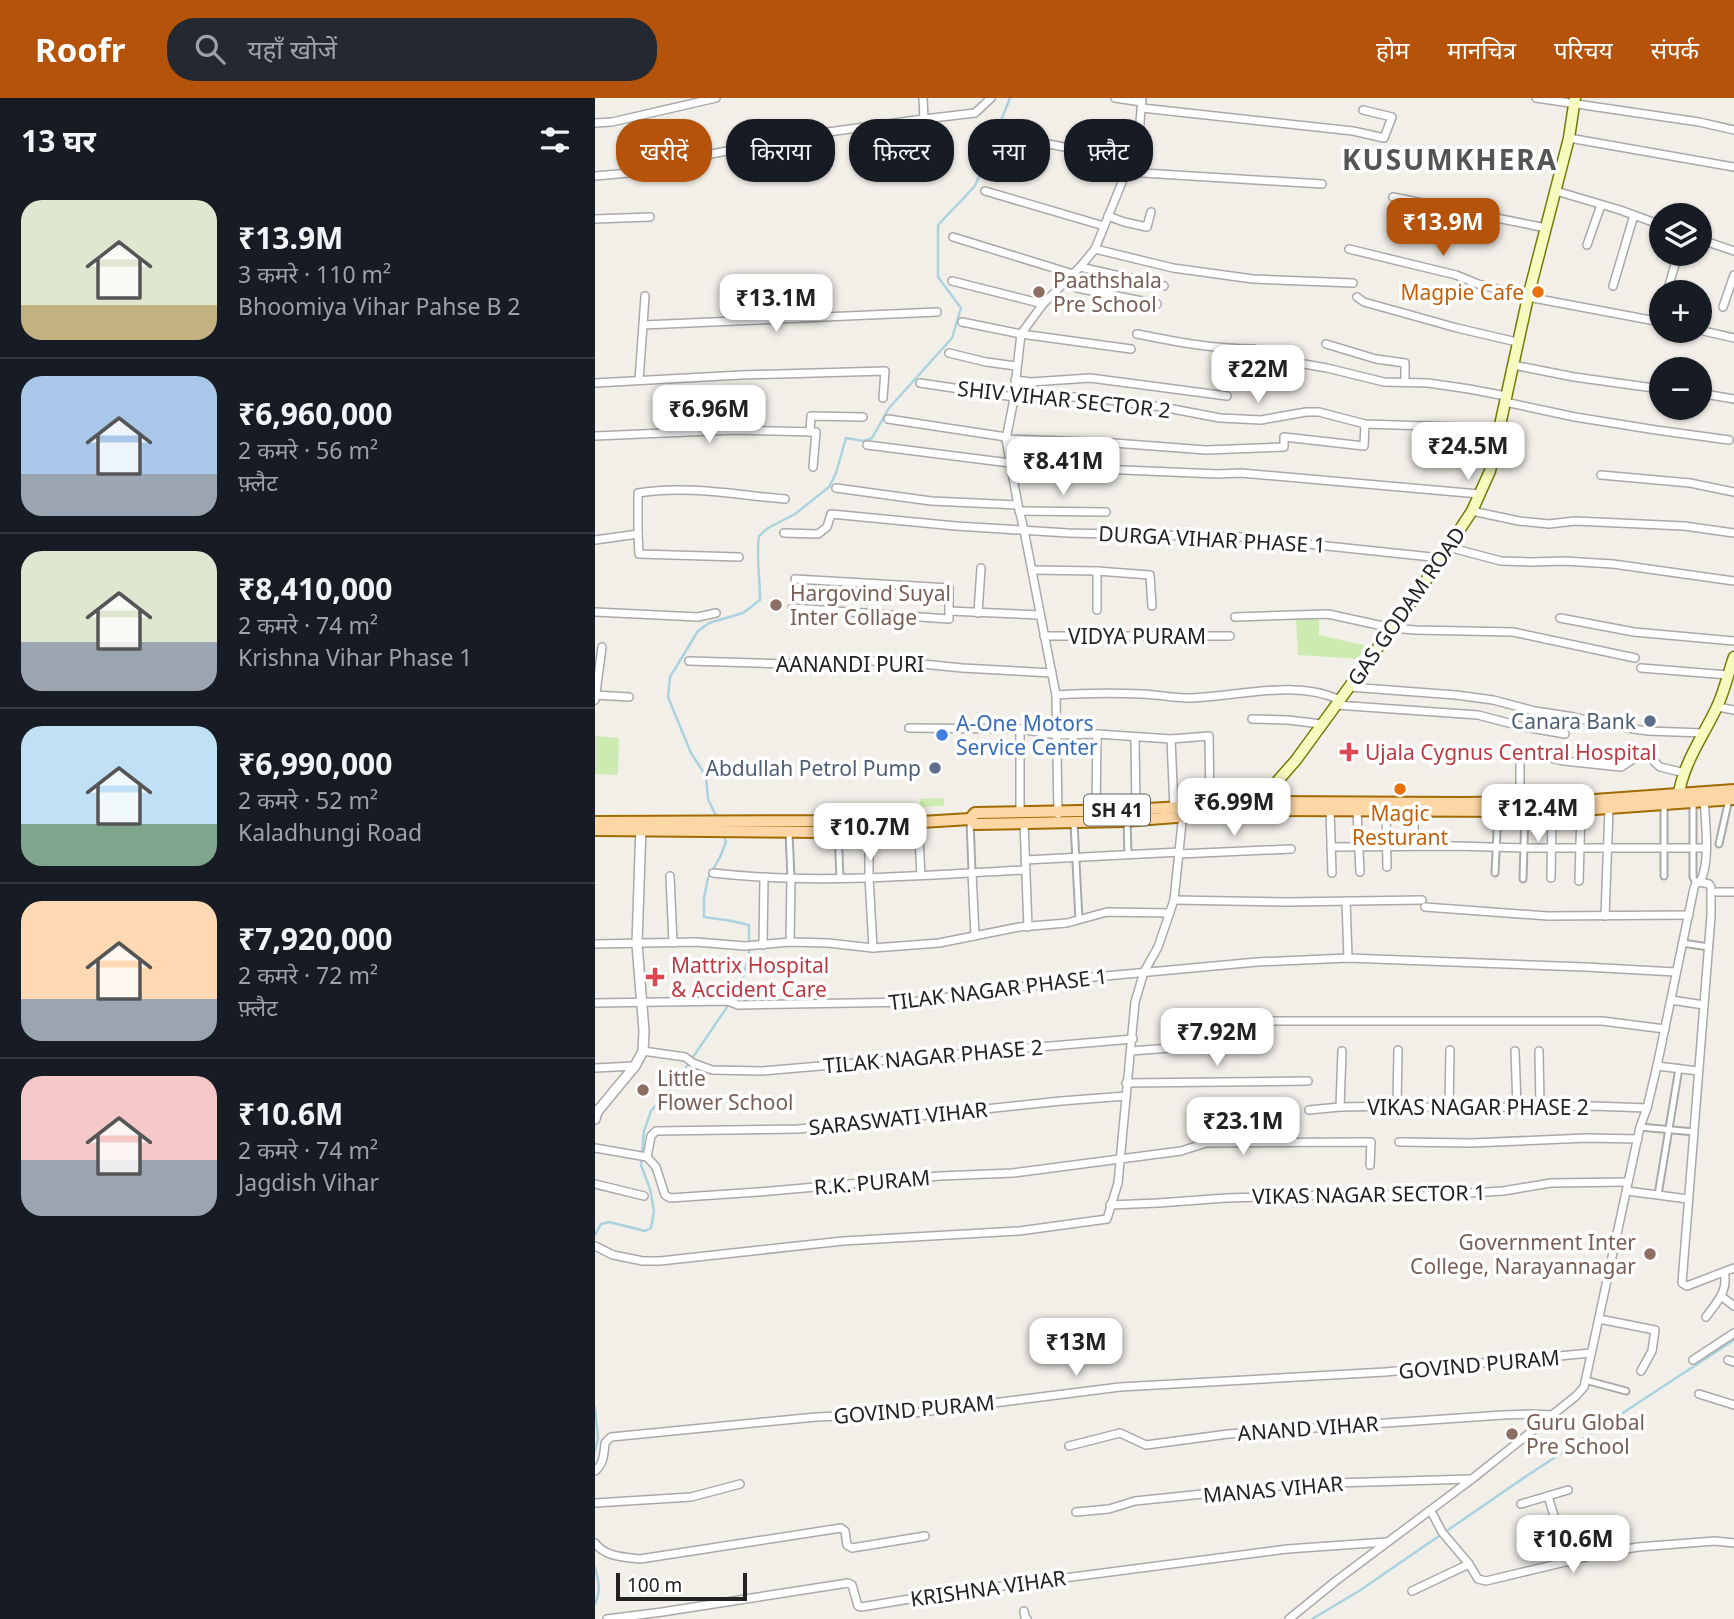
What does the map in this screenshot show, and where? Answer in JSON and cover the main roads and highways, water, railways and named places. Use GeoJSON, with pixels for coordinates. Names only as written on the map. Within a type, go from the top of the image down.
{"type":"FeatureCollection","features":[{"type":"Feature","properties":{"kind":"main road","name":"GAS GODAM ROAD"},"geometry":{"type":"LineString","coordinates":[[1267,806],[1268,792],[1296,760],[1441,558],[1472,511],[1490,471],[1517,342],[1569,138],[1575,101]]}},
{"type":"Feature","properties":{"kind":"main road"},"geometry":{"type":"LineString","coordinates":[[1678,799],[1692,753],[1718,707],[1734,657]]}},
{"type":"Feature","properties":{"kind":"main road","name":"SH 41"},"geometry":{"type":"LineString","coordinates":[[1330,806],[1357,810],[1413,810],[1427,806],[1498,811],[1580,801],[1732,796]]}},
{"type":"Feature","properties":{"kind":"main road","name":"SH 41"},"geometry":{"type":"LineString","coordinates":[[1058,817],[1075,823],[1127,821],[1210,804],[1523,807],[1552,811],[1664,804],[1678,799]]}},
{"type":"Feature","properties":{"kind":"main road","name":"SH 41"},"geometry":{"type":"LineString","coordinates":[[595,822],[641,826],[820,827],[838,831],[881,828],[889,824],[918,821],[970,819],[975,813],[1022,818],[1136,809],[1267,806]]}},
{"type":"Feature","properties":{"kind":"main road","name":"SH 41"},"geometry":{"type":"LineString","coordinates":[[724,826],[789,831],[881,820],[889,824]]}},
{"type":"Feature","properties":{"kind":"main road","name":"SH 41"},"geometry":{"type":"LineString","coordinates":[[595,830],[641,826]]}},
{"type":"Feature","properties":{"kind":"waterway"},"geometry":{"type":"LineString","coordinates":[[717,818],[708,799],[706,776],[691,753],[668,697],[670,677],[698,631],[709,623],[743,613],[760,600],[759,536],[768,528],[795,514],[829,487],[846,438],[863,441],[872,438],[889,408],[952,338],[961,308],[938,277],[938,225],[975,186],[1010,98]]}},
{"type":"Feature","properties":{"kind":"waterway"},"geometry":{"type":"LineString","coordinates":[[595,1235],[601,1224],[609,1222],[645,1231],[651,1228],[654,1211],[650,1189],[641,1165],[644,1131],[651,1111],[676,1082],[741,985],[749,954],[749,925],[704,917],[708,878],[726,842],[723,834]]}},
{"type":"Feature","properties":{"kind":"waterway"},"geometry":{"type":"LineString","coordinates":[[1312,1619],[1359,1591],[1528,1475],[1734,1340]]}},
{"type":"Feature","properties":{"kind":"waterway"},"geometry":{"type":"LineString","coordinates":[[595,1408],[598,1438],[595,1451]]}},
{"type":"Feature","properties":{"kind":"waterway"},"geometry":{"type":"LineString","coordinates":[[595,1568],[599,1586],[595,1604]]}},
{"type":"Feature","properties":{"kind":"place","name":"Paathshala Pre School"},"geometry":{"type":"Point","coordinates":[1039,292]}},
{"type":"Feature","properties":{"kind":"place","name":"Magpie Cafe"},"geometry":{"type":"Point","coordinates":[1538,292]}},
{"type":"Feature","properties":{"kind":"place","name":"Hargovind Suyal Inter Collage"},"geometry":{"type":"Point","coordinates":[776,605]}},
{"type":"Feature","properties":{"kind":"place","name":"Canara Bank"},"geometry":{"type":"Point","coordinates":[1650,721]}},
{"type":"Feature","properties":{"kind":"place","name":"A-One Motors Service Center"},"geometry":{"type":"Point","coordinates":[942,735]}},
{"type":"Feature","properties":{"kind":"place","name":"Ujala Cygnus Central Hospital"},"geometry":{"type":"Point","coordinates":[1349,752]}},
{"type":"Feature","properties":{"kind":"place","name":"Abdullah Petrol Pump"},"geometry":{"type":"Point","coordinates":[935,768]}},
{"type":"Feature","properties":{"kind":"place","name":"Magic Resturant"},"geometry":{"type":"Point","coordinates":[1400,789]}},
{"type":"Feature","properties":{"kind":"place","name":"Mattrix Hospital & Accident Care"},"geometry":{"type":"Point","coordinates":[655,977]}},
{"type":"Feature","properties":{"kind":"place","name":"Little Flower School"},"geometry":{"type":"Point","coordinates":[643,1090]}},
{"type":"Feature","properties":{"kind":"place","name":"Government Inter College, Narayannagar"},"geometry":{"type":"Point","coordinates":[1650,1254]}},
{"type":"Feature","properties":{"kind":"place","name":"Guru Global Pre School"},"geometry":{"type":"Point","coordinates":[1512,1434]}},
{"type":"Feature","properties":{"kind":"district","name":"KUSUMKHERA"},"geometry":{"type":"Point","coordinates":[1450,159]}}]}
